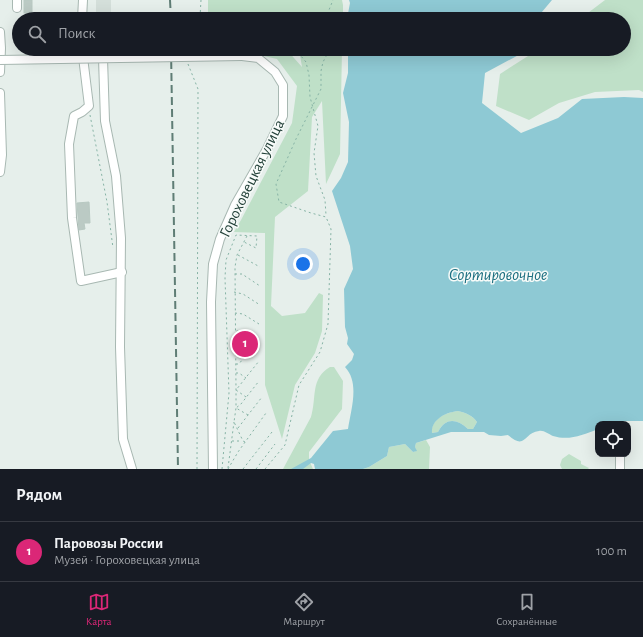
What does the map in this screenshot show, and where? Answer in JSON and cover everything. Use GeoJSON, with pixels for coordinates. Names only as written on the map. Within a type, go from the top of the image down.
{"type":"FeatureCollection","features":[{"type":"Feature","properties":{"kind":"street"},"geometry":{"type":"LineString","coordinates":[[82,0],[82,12]]}},
{"type":"Feature","properties":{"kind":"street"},"geometry":{"type":"LineString","coordinates":[[0,32],[0,72]]}},
{"type":"Feature","properties":{"kind":"street"},"geometry":{"type":"LineString","coordinates":[[83,56],[89,106],[74,116],[69,144],[72,218],[81,281],[122,272]]}},
{"type":"Feature","properties":{"kind":"street","name":"Гороховецкая улица"},"geometry":{"type":"LineString","coordinates":[[0,60],[242,56],[258,58],[275,72],[283,85],[283,116],[267,149],[235,205],[220,239],[213,264],[211,302],[213,469]]}},
{"type":"Feature","properties":{"kind":"street"},"geometry":{"type":"LineString","coordinates":[[103,58],[105,121],[116,176],[121,238],[122,272],[120,347],[123,439],[132,469]]}},
{"type":"Feature","properties":{"kind":"street"},"geometry":{"type":"LineString","coordinates":[[0,93],[2,155],[0,172]]}},
{"type":"Feature","properties":{"kind":"street"},"geometry":{"type":"LineString","coordinates":[[620,457],[620,469]]}},
{"type":"Feature","properties":{"kind":"path"},"geometry":{"type":"LineString","coordinates":[[200,12],[201,0]]}},
{"type":"Feature","properties":{"kind":"path"},"geometry":{"type":"LineString","coordinates":[[330,12],[333,0]]}},
{"type":"Feature","properties":{"kind":"path"},"geometry":{"type":"LineString","coordinates":[[265,469],[285,445],[299,385],[320,352],[328,324],[331,229],[326,217],[325,200],[316,176],[314,153],[318,126],[312,107],[309,75],[306,62],[301,56]]}},
{"type":"Feature","properties":{"kind":"path"},"geometry":{"type":"LineString","coordinates":[[326,56],[321,71],[322,89],[296,139],[276,184],[279,202],[326,217]]}},
{"type":"Feature","properties":{"kind":"path"},"geometry":{"type":"LineString","coordinates":[[188,59],[198,89],[197,469]]}},
{"type":"Feature","properties":{"kind":"path"},"geometry":{"type":"LineString","coordinates":[[89,106],[107,202],[113,250]]}},
{"type":"Feature","properties":{"kind":"path"},"geometry":{"type":"LineString","coordinates":[[222,469],[229,393],[225,278],[226,260],[236,235],[257,236],[257,247],[255,248],[244,242]]}},
{"type":"Feature","properties":{"kind":"path"},"geometry":{"type":"LineString","coordinates":[[228,469],[236,408],[235,274],[237,255],[248,235]]}},
{"type":"Feature","properties":{"kind":"path"},"geometry":{"type":"LineString","coordinates":[[237,255],[260,267]]}},
{"type":"Feature","properties":{"kind":"path"},"geometry":{"type":"LineString","coordinates":[[235,274],[242,274],[260,286]]}},
{"type":"Feature","properties":{"kind":"path"},"geometry":{"type":"LineString","coordinates":[[234,292],[243,294],[260,305]]}},
{"type":"Feature","properties":{"kind":"path"},"geometry":{"type":"LineString","coordinates":[[235,313],[243,314],[259,324]]}},
{"type":"Feature","properties":{"kind":"path"},"geometry":{"type":"LineString","coordinates":[[236,331],[239,331],[255,343]]}},
{"type":"Feature","properties":{"kind":"path"},"geometry":{"type":"LineString","coordinates":[[246,336],[246,344],[249,350]]}},
{"type":"Feature","properties":{"kind":"path"},"geometry":{"type":"LineString","coordinates":[[236,346],[258,342]]}},
{"type":"Feature","properties":{"kind":"path"},"geometry":{"type":"LineString","coordinates":[[236,364],[239,364],[255,343]]}},
{"type":"Feature","properties":{"kind":"path"},"geometry":{"type":"LineString","coordinates":[[236,390],[259,361]]}},
{"type":"Feature","properties":{"kind":"path"},"geometry":{"type":"LineString","coordinates":[[236,373],[239,373],[246,378]]}},
{"type":"Feature","properties":{"kind":"path"},"geometry":{"type":"LineString","coordinates":[[236,408],[259,381]]}},
{"type":"Feature","properties":{"kind":"path"},"geometry":{"type":"LineString","coordinates":[[236,390],[246,398]]}},
{"type":"Feature","properties":{"kind":"path"},"geometry":{"type":"LineString","coordinates":[[238,428],[262,397]]}},
{"type":"Feature","properties":{"kind":"path"},"geometry":{"type":"LineString","coordinates":[[236,408],[248,415]]}},
{"type":"Feature","properties":{"kind":"path"},"geometry":{"type":"LineString","coordinates":[[228,469],[266,413]]}},
{"type":"Feature","properties":{"kind":"path"},"geometry":{"type":"LineString","coordinates":[[234,422],[243,441]]}},
{"type":"Feature","properties":{"kind":"path"},"geometry":{"type":"LineString","coordinates":[[243,469],[272,432]]}},
{"type":"Feature","properties":{"kind":"path"},"geometry":{"type":"LineString","coordinates":[[231,441],[245,442]]}},
{"type":"Feature","properties":{"kind":"path"},"geometry":{"type":"LineString","coordinates":[[256,469],[275,444]]}},
{"type":"Feature","properties":{"kind":"shaded area"},"geometry":{"type":"Polygon","coordinates":[[[96,0],[111,0],[111,12],[96,12],[96,0]]]}},
{"type":"Feature","properties":{"kind":"green space"},"geometry":{"type":"Polygon","coordinates":[[[208,0],[342,0],[343,5],[343,12],[208,12],[208,0]]]}},
{"type":"Feature","properties":{"kind":"green space"},"geometry":{"type":"Polygon","coordinates":[[[605,0],[643,0],[643,92],[639,90],[595,92],[559,103],[529,120],[496,106],[500,74],[528,56],[631,56],[631,12],[589,12],[605,0]]]}},
{"type":"Feature","properties":{"kind":"green space"},"geometry":{"type":"Polygon","coordinates":[[[264,56],[292,56],[302,67],[300,56],[342,56],[340,154],[326,184],[322,101],[312,117],[308,191],[275,217],[271,306],[282,316],[305,313],[319,293],[323,295],[322,331],[315,353],[295,385],[282,439],[265,385],[265,233],[234,232],[292,123],[297,86],[277,59],[264,56]]]}},
{"type":"Feature","properties":{"kind":"green space"},"geometry":{"type":"Polygon","coordinates":[[[330,367],[334,367],[343,381],[342,409],[309,452],[309,460],[313,469],[283,469],[311,417],[315,389],[319,377],[330,367]]]}},
{"type":"Feature","properties":{"kind":"green space"},"geometry":{"type":"Polygon","coordinates":[[[458,411],[469,415],[477,422],[473,429],[468,429],[460,423],[452,421],[441,427],[438,432],[432,433],[432,428],[436,420],[444,415],[458,411]]]}},
{"type":"Feature","properties":{"kind":"green space"},"geometry":{"type":"Polygon","coordinates":[[[426,440],[430,447],[429,469],[363,469],[387,456],[389,447],[405,444],[413,452],[416,451],[416,443],[426,440]]]}},
{"type":"Feature","properties":{"kind":"green space"},"geometry":{"type":"Polygon","coordinates":[[[569,454],[581,461],[581,464],[589,468],[562,469],[560,465],[562,459],[569,454]]]}},
{"type":"Feature","properties":{"kind":"water"},"geometry":{"type":"Polygon","coordinates":[[[349,0],[552,0],[542,12],[348,12],[349,0]]]}},
{"type":"Feature","properties":{"kind":"water","name":"Сортировочное"},"geometry":{"type":"Polygon","coordinates":[[[348,56],[517,56],[485,73],[482,103],[521,133],[558,118],[582,99],[624,97],[643,98],[643,421],[595,421],[595,430],[581,435],[565,438],[539,431],[530,434],[522,441],[518,441],[508,435],[489,435],[484,432],[451,432],[416,443],[415,447],[417,451],[413,452],[405,444],[389,447],[387,456],[363,469],[315,469],[314,464],[311,463],[303,469],[291,469],[311,458],[333,431],[348,429],[352,405],[352,381],[350,373],[345,367],[352,360],[354,354],[347,344],[348,338],[345,327],[344,289],[353,269],[350,246],[332,191],[341,178],[348,162],[349,122],[343,93],[348,73],[348,56]],[[458,411],[440,417],[432,428],[432,433],[438,432],[441,427],[452,421],[460,423],[468,429],[473,429],[477,422],[471,416],[458,411]]]}},
{"type":"Feature","properties":{"kind":"building"},"geometry":{"type":"Polygon","coordinates":[[[24,0],[32,0],[32,12],[24,12],[24,0]]]}},
{"type":"Feature","properties":{"kind":"building"},"geometry":{"type":"Polygon","coordinates":[[[89,202],[90,223],[84,223],[85,229],[79,230],[77,203],[89,202]]]}},
{"type":"Feature","properties":{"kind":"railway"},"geometry":{"type":"LineString","coordinates":[[170,0],[171,12]]}},
{"type":"Feature","properties":{"kind":"railway"},"geometry":{"type":"LineString","coordinates":[[171,56],[178,469]]}},
{"type":"Feature","properties":{"kind":"place","name":"Паровозы России"},"geometry":{"type":"Point","coordinates":[245,344]}}]}
